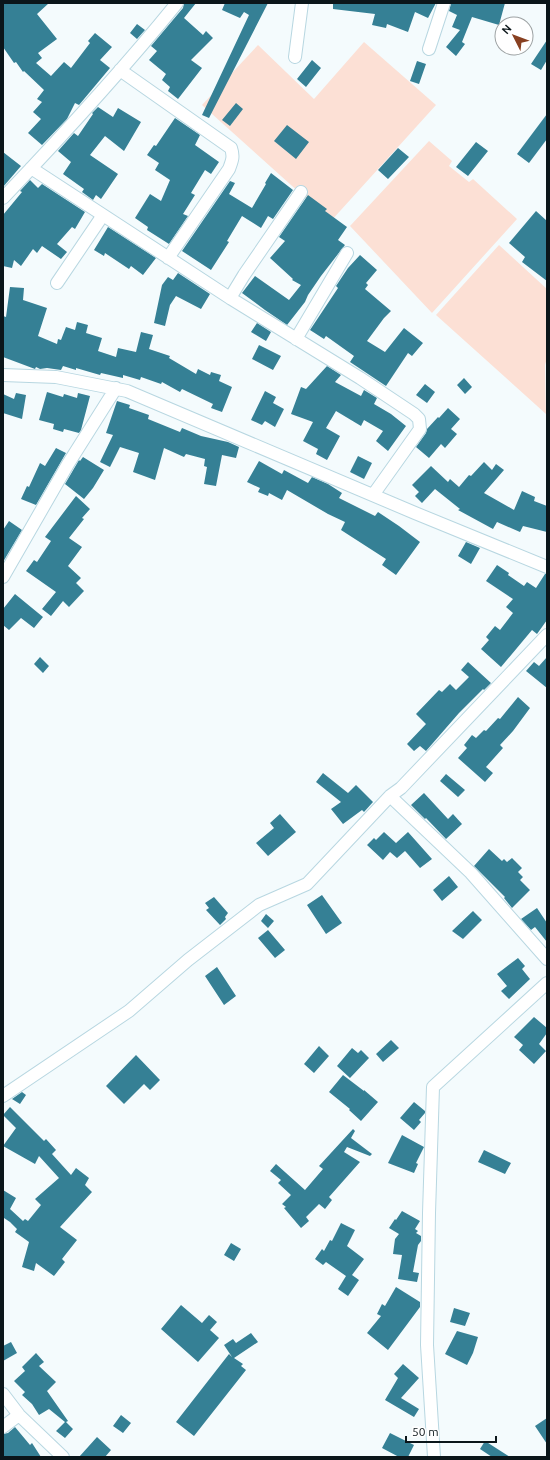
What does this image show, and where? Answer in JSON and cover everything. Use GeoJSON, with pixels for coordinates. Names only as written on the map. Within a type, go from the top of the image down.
{"type":"FeatureCollection","features":[{"type":"Feature","properties":{"kind":"street"},"geometry":{"type":"LineString","coordinates":[[3,198],[61,137],[177,3]]}},
{"type":"Feature","properties":{"kind":"street"},"geometry":{"type":"LineString","coordinates":[[294,58],[302,3]]}},
{"type":"Feature","properties":{"kind":"street"},"geometry":{"type":"LineString","coordinates":[[429,49],[444,3]]}},
{"type":"Feature","properties":{"kind":"street"},"geometry":{"type":"LineString","coordinates":[[120,70],[231,148],[233,154],[233,160],[229,169],[168,258]]}},
{"type":"Feature","properties":{"kind":"street"},"geometry":{"type":"LineString","coordinates":[[31,168],[230,298],[382,392],[414,414],[419,419],[420,429],[373,495]]}},
{"type":"Feature","properties":{"kind":"street"},"geometry":{"type":"LineString","coordinates":[[230,298],[301,192]]}},
{"type":"Feature","properties":{"kind":"street"},"geometry":{"type":"LineString","coordinates":[[57,283],[103,215]]}},
{"type":"Feature","properties":{"kind":"street"},"geometry":{"type":"LineString","coordinates":[[296,339],[347,253]]}},
{"type":"Feature","properties":{"kind":"street"},"geometry":{"type":"LineString","coordinates":[[3,375],[56,377],[127,391],[547,567]]}},
{"type":"Feature","properties":{"kind":"street"},"geometry":{"type":"LineString","coordinates":[[3,577],[68,464],[116,388]]}},
{"type":"Feature","properties":{"kind":"street"},"geometry":{"type":"LineString","coordinates":[[3,1096],[129,1012],[188,960],[259,905],[306,884],[390,796],[401,788],[547,635]]}},
{"type":"Feature","properties":{"kind":"street"},"geometry":{"type":"LineString","coordinates":[[390,796],[471,873],[547,958]]}},
{"type":"Feature","properties":{"kind":"street"},"geometry":{"type":"LineString","coordinates":[[434,1457],[427,1345],[433,1087],[547,983]]}},
{"type":"Feature","properties":{"kind":"street"},"geometry":{"type":"LineString","coordinates":[[3,1394],[19,1415],[63,1457]]}},
{"type":"Feature","properties":{"kind":"street"},"geometry":{"type":"LineString","coordinates":[[3,1427],[19,1415]]}},
{"type":"Feature","properties":{"kind":"shaded area"},"geometry":{"type":"Polygon","coordinates":[[[364,42],[436,105],[331,221],[202,105],[258,45],[314,99],[364,42]]]}},
{"type":"Feature","properties":{"kind":"shaded area"},"geometry":{"type":"Polygon","coordinates":[[[429,141],[452,161],[449,166],[469,182],[473,179],[517,219],[432,313],[350,226],[429,141]]]}},
{"type":"Feature","properties":{"kind":"shaded area"},"geometry":{"type":"Polygon","coordinates":[[[499,245],[547,289],[547,358],[545,365],[546,414],[436,315],[499,245]]]}},
{"type":"Feature","properties":{"kind":"building"},"geometry":{"type":"Polygon","coordinates":[[[3,3],[49,3],[37,14],[57,39],[38,53],[42,58],[36,63],[51,76],[64,62],[71,68],[90,43],[88,41],[95,33],[112,47],[100,60],[110,68],[79,105],[75,103],[67,119],[42,145],[28,133],[41,119],[33,112],[42,102],[37,99],[44,90],[24,71],[23,72],[16,62],[14,63],[3,47],[3,3]]]}},
{"type":"Feature","properties":{"kind":"building"},"geometry":{"type":"Polygon","coordinates":[[[184,3],[196,3],[184,18],[203,35],[206,31],[213,38],[191,60],[202,68],[178,99],[168,91],[170,87],[162,80],[166,74],[149,60],[157,51],[151,46],[183,8],[184,3]]]}},
{"type":"Feature","properties":{"kind":"building"},"geometry":{"type":"Polygon","coordinates":[[[225,3],[268,3],[209,118],[202,115],[249,15],[244,12],[240,18],[222,10],[225,3]]]}},
{"type":"Feature","properties":{"kind":"building"},"geometry":{"type":"Polygon","coordinates":[[[333,3],[436,3],[428,18],[415,12],[408,32],[387,24],[386,28],[372,25],[375,14],[333,9],[333,3]]]}},
{"type":"Feature","properties":{"kind":"building"},"geometry":{"type":"Polygon","coordinates":[[[451,3],[505,3],[501,16],[494,16],[494,24],[472,17],[462,42],[465,44],[456,56],[446,47],[460,30],[452,27],[457,15],[449,11],[451,3]]]}},
{"type":"Feature","properties":{"kind":"building"},"geometry":{"type":"Polygon","coordinates":[[[137,24],[145,30],[137,39],[130,33],[137,24]]]}},
{"type":"Feature","properties":{"kind":"building"},"geometry":{"type":"Polygon","coordinates":[[[547,40],[547,60],[541,70],[531,64],[547,40]]]}},
{"type":"Feature","properties":{"kind":"building"},"geometry":{"type":"Polygon","coordinates":[[[312,60],[321,68],[306,87],[297,79],[312,60]]]}},
{"type":"Feature","properties":{"kind":"building"},"geometry":{"type":"Polygon","coordinates":[[[417,61],[426,64],[419,84],[410,81],[417,61]]]}},
{"type":"Feature","properties":{"kind":"building"},"geometry":{"type":"Polygon","coordinates":[[[236,103],[243,109],[230,126],[222,120],[236,103]]]}},
{"type":"Feature","properties":{"kind":"building"},"geometry":{"type":"Polygon","coordinates":[[[98,107],[113,117],[118,108],[141,122],[124,151],[105,136],[90,155],[118,174],[101,199],[96,195],[93,200],[82,192],[84,189],[63,174],[71,162],[58,151],[74,133],[78,136],[93,114],[92,113],[98,107]]]}},
{"type":"Feature","properties":{"kind":"building"},"geometry":{"type":"Polygon","coordinates":[[[547,114],[547,139],[529,163],[517,154],[547,114]]]}},
{"type":"Feature","properties":{"kind":"building"},"geometry":{"type":"Polygon","coordinates":[[[175,118],[200,135],[195,145],[219,162],[211,174],[205,170],[191,193],[195,195],[183,214],[188,216],[169,244],[147,230],[148,227],[135,218],[150,194],[161,201],[170,180],[155,170],[159,163],[147,155],[154,145],[156,146],[175,118]]]}},
{"type":"Feature","properties":{"kind":"building"},"geometry":{"type":"Polygon","coordinates":[[[287,125],[309,142],[296,159],[274,141],[287,125]]]}},
{"type":"Feature","properties":{"kind":"building"},"geometry":{"type":"Polygon","coordinates":[[[476,142],[488,151],[468,176],[456,167],[476,142]]]}},
{"type":"Feature","properties":{"kind":"building"},"geometry":{"type":"Polygon","coordinates":[[[398,148],[409,157],[388,179],[378,170],[398,148]]]}},
{"type":"Feature","properties":{"kind":"building"},"geometry":{"type":"Polygon","coordinates":[[[3,152],[21,166],[3,187],[3,152]]]}},
{"type":"Feature","properties":{"kind":"building"},"geometry":{"type":"Polygon","coordinates":[[[271,173],[293,190],[273,219],[268,216],[261,228],[242,216],[227,241],[229,242],[211,270],[182,251],[230,181],[235,183],[229,194],[252,208],[271,173]]]}},
{"type":"Feature","properties":{"kind":"building"},"geometry":{"type":"Polygon","coordinates":[[[30,180],[38,188],[42,184],[85,212],[75,229],[72,227],[57,244],[67,252],[61,259],[42,246],[37,253],[33,249],[21,266],[14,260],[12,268],[3,266],[3,215],[30,180]]]}},
{"type":"Feature","properties":{"kind":"building"},"geometry":{"type":"Polygon","coordinates":[[[308,195],[327,209],[325,211],[347,227],[338,240],[345,245],[321,276],[305,302],[287,325],[242,293],[255,276],[289,300],[301,285],[292,280],[293,279],[270,258],[285,241],[279,237],[308,195]]]}},
{"type":"Feature","properties":{"kind":"building"},"geometry":{"type":"Polygon","coordinates":[[[536,211],[547,221],[547,281],[522,262],[525,257],[509,243],[536,211]]]}},
{"type":"Feature","properties":{"kind":"building"},"geometry":{"type":"Polygon","coordinates":[[[108,227],[156,258],[143,275],[131,266],[129,269],[105,253],[104,256],[94,250],[108,227]]]}},
{"type":"Feature","properties":{"kind":"building"},"geometry":{"type":"Polygon","coordinates":[[[360,255],[377,270],[366,283],[368,285],[365,289],[391,311],[367,341],[385,352],[404,328],[423,343],[412,356],[408,353],[386,386],[350,362],[354,356],[326,336],[324,339],[310,330],[338,288],[336,286],[348,268],[360,255]]]}},
{"type":"Feature","properties":{"kind":"building"},"geometry":{"type":"Polygon","coordinates":[[[178,273],[210,294],[201,309],[176,296],[170,305],[165,326],[154,323],[162,285],[168,277],[173,280],[178,273]]]}},
{"type":"Feature","properties":{"kind":"building"},"geometry":{"type":"Polygon","coordinates":[[[10,287],[24,288],[23,300],[47,308],[38,336],[57,344],[58,339],[61,340],[66,327],[75,330],[77,322],[88,325],[86,333],[102,338],[98,351],[116,357],[118,348],[136,352],[141,332],[153,335],[149,349],[170,356],[169,358],[196,374],[198,369],[210,375],[211,372],[221,375],[219,381],[232,387],[222,412],[211,408],[213,404],[182,389],[180,392],[162,382],[161,384],[141,377],[140,380],[123,375],[123,378],[101,373],[100,375],[63,366],[61,370],[47,368],[40,369],[36,367],[35,369],[3,357],[3,316],[6,317],[10,287]]]}},
{"type":"Feature","properties":{"kind":"building"},"geometry":{"type":"Polygon","coordinates":[[[257,323],[271,332],[266,341],[251,332],[257,323]]]}},
{"type":"Feature","properties":{"kind":"building"},"geometry":{"type":"Polygon","coordinates":[[[259,345],[281,356],[273,370],[252,359],[259,345]]]}},
{"type":"Feature","properties":{"kind":"building"},"geometry":{"type":"Polygon","coordinates":[[[327,366],[341,375],[335,382],[361,396],[364,390],[377,398],[374,404],[391,414],[406,426],[388,451],[376,441],[383,431],[364,420],[361,426],[336,411],[326,428],[340,436],[327,460],[316,454],[318,449],[303,441],[313,422],[291,414],[301,387],[306,389],[327,366]]]}},
{"type":"Feature","properties":{"kind":"building"},"geometry":{"type":"Polygon","coordinates":[[[464,378],[472,387],[465,394],[457,385],[464,378]]]}},
{"type":"Feature","properties":{"kind":"building"},"geometry":{"type":"Polygon","coordinates":[[[425,384],[435,392],[427,403],[416,395],[425,384]]]}},
{"type":"Feature","properties":{"kind":"building"},"geometry":{"type":"Polygon","coordinates":[[[265,391],[276,397],[273,403],[284,409],[275,427],[265,421],[262,425],[251,420],[265,391]]]}},
{"type":"Feature","properties":{"kind":"building"},"geometry":{"type":"Polygon","coordinates":[[[47,392],[63,397],[64,394],[77,398],[78,393],[90,396],[79,433],[64,429],[63,432],[53,429],[54,424],[39,420],[47,392]]]}},
{"type":"Feature","properties":{"kind":"building"},"geometry":{"type":"Polygon","coordinates":[[[16,393],[26,395],[22,419],[3,413],[3,394],[14,399],[16,393]]]}},
{"type":"Feature","properties":{"kind":"building"},"geometry":{"type":"Polygon","coordinates":[[[117,401],[130,405],[129,408],[149,415],[148,419],[180,432],[182,428],[201,436],[228,442],[239,447],[236,458],[222,455],[216,486],[204,484],[207,467],[204,466],[205,459],[186,454],[184,457],[164,448],[155,480],[133,472],[139,453],[120,447],[110,467],[100,462],[113,435],[106,433],[117,401]]]}},
{"type":"Feature","properties":{"kind":"building"},"geometry":{"type":"Polygon","coordinates":[[[448,408],[460,419],[451,429],[457,434],[445,448],[441,444],[429,458],[416,447],[426,433],[427,429],[448,408]]]}},
{"type":"Feature","properties":{"kind":"building"},"geometry":{"type":"Polygon","coordinates":[[[56,448],[66,453],[36,505],[21,499],[27,486],[29,487],[40,463],[45,466],[56,448]]]}},
{"type":"Feature","properties":{"kind":"building"},"geometry":{"type":"Polygon","coordinates":[[[358,456],[372,463],[364,479],[350,472],[358,456]]]}},
{"type":"Feature","properties":{"kind":"building"},"geometry":{"type":"Polygon","coordinates":[[[83,457],[104,470],[84,499],[65,484],[79,460],[80,461],[83,457]]]}},
{"type":"Feature","properties":{"kind":"building"},"geometry":{"type":"Polygon","coordinates":[[[259,461],[282,474],[284,470],[308,483],[312,477],[328,484],[342,493],[339,498],[375,516],[378,512],[420,542],[396,575],[382,565],[386,559],[341,530],[345,522],[328,514],[287,490],[282,500],[269,493],[268,496],[258,492],[260,488],[247,482],[259,461]]]}},
{"type":"Feature","properties":{"kind":"building"},"geometry":{"type":"Polygon","coordinates":[[[484,462],[492,470],[496,464],[504,470],[484,493],[514,510],[522,491],[535,497],[534,501],[547,506],[547,532],[523,526],[520,532],[497,522],[493,529],[458,510],[460,509],[435,489],[422,503],[415,496],[419,492],[412,485],[431,466],[448,482],[450,479],[459,487],[469,475],[471,476],[484,462]]]}},
{"type":"Feature","properties":{"kind":"building"},"geometry":{"type":"Polygon","coordinates":[[[76,496],[90,509],[82,518],[84,519],[69,538],[82,547],[68,566],[81,578],[76,583],[84,591],[69,607],[63,601],[51,616],[42,609],[56,592],[26,571],[34,560],[37,562],[51,541],[45,537],[76,496]]]}},
{"type":"Feature","properties":{"kind":"building"},"geometry":{"type":"Polygon","coordinates":[[[9,521],[22,530],[3,562],[3,530],[9,521]]]}},
{"type":"Feature","properties":{"kind":"building"},"geometry":{"type":"Polygon","coordinates":[[[466,542],[480,548],[471,564],[458,556],[466,542]]]}},
{"type":"Feature","properties":{"kind":"building"},"geometry":{"type":"Polygon","coordinates":[[[497,565],[524,586],[527,582],[536,588],[545,574],[547,574],[547,620],[537,634],[532,630],[501,667],[481,649],[489,640],[486,637],[495,626],[500,630],[513,613],[506,607],[513,599],[486,581],[497,565]]]}},
{"type":"Feature","properties":{"kind":"building"},"geometry":{"type":"Polygon","coordinates":[[[15,594],[43,617],[34,628],[21,618],[9,630],[3,625],[3,609],[15,594]]]}},
{"type":"Feature","properties":{"kind":"building"},"geometry":{"type":"Polygon","coordinates":[[[40,657],[49,666],[43,673],[34,664],[40,657]]]}},
{"type":"Feature","properties":{"kind":"building"},"geometry":{"type":"Polygon","coordinates":[[[547,657],[547,688],[526,671],[534,662],[539,666],[547,657]]]}},
{"type":"Feature","properties":{"kind":"building"},"geometry":{"type":"Polygon","coordinates":[[[468,662],[491,683],[459,713],[426,751],[420,746],[414,751],[407,744],[426,724],[416,714],[439,690],[442,692],[450,684],[456,690],[469,677],[461,670],[468,662]]]}},
{"type":"Feature","properties":{"kind":"building"},"geometry":{"type":"Polygon","coordinates":[[[518,697],[530,708],[513,731],[500,745],[503,748],[486,767],[493,773],[485,782],[458,758],[467,748],[464,745],[472,735],[476,738],[484,730],[486,731],[498,718],[500,719],[518,697]]]}},
{"type":"Feature","properties":{"kind":"building"},"geometry":{"type":"Polygon","coordinates":[[[323,773],[348,793],[356,785],[373,802],[364,812],[362,810],[343,824],[331,809],[341,802],[316,782],[323,773]]]}},
{"type":"Feature","properties":{"kind":"building"},"geometry":{"type":"Polygon","coordinates":[[[446,774],[465,790],[458,797],[440,781],[446,774]]]}},
{"type":"Feature","properties":{"kind":"building"},"geometry":{"type":"Polygon","coordinates":[[[424,793],[448,819],[453,814],[462,824],[446,839],[411,805],[424,793]]]}},
{"type":"Feature","properties":{"kind":"building"},"geometry":{"type":"Polygon","coordinates":[[[280,814],[296,832],[268,856],[256,843],[274,828],[270,823],[280,814]]]}},
{"type":"Feature","properties":{"kind":"building"},"geometry":{"type":"Polygon","coordinates":[[[384,832],[396,843],[408,832],[432,859],[420,868],[405,851],[397,858],[390,852],[383,860],[367,845],[374,838],[376,840],[384,832]]]}},
{"type":"Feature","properties":{"kind":"building"},"geometry":{"type":"Polygon","coordinates":[[[489,849],[502,861],[504,859],[507,862],[512,858],[522,868],[518,872],[523,877],[520,880],[530,890],[512,908],[504,898],[505,897],[474,866],[489,849]]]}},
{"type":"Feature","properties":{"kind":"building"},"geometry":{"type":"Polygon","coordinates":[[[449,876],[458,887],[442,901],[433,890],[449,876]]]}},
{"type":"Feature","properties":{"kind":"building"},"geometry":{"type":"Polygon","coordinates":[[[322,895],[342,923],[326,934],[307,905],[322,895]]]}},
{"type":"Feature","properties":{"kind":"building"},"geometry":{"type":"Polygon","coordinates":[[[214,897],[228,913],[225,917],[226,919],[220,925],[206,910],[209,908],[205,903],[214,897]]]}},
{"type":"Feature","properties":{"kind":"building"},"geometry":{"type":"Polygon","coordinates":[[[537,908],[547,923],[547,942],[535,927],[531,930],[521,919],[537,908]]]}},
{"type":"Feature","properties":{"kind":"building"},"geometry":{"type":"Polygon","coordinates":[[[473,911],[482,920],[463,939],[452,931],[473,911]]]}},
{"type":"Feature","properties":{"kind":"building"},"geometry":{"type":"Polygon","coordinates":[[[266,914],[274,921],[268,928],[261,921],[266,914]]]}},
{"type":"Feature","properties":{"kind":"building"},"geometry":{"type":"Polygon","coordinates":[[[268,930],[285,950],[275,958],[258,938],[268,930]]]}},
{"type":"Feature","properties":{"kind":"building"},"geometry":{"type":"Polygon","coordinates":[[[518,958],[525,966],[522,969],[530,979],[509,999],[501,991],[507,986],[497,974],[518,958]]]}},
{"type":"Feature","properties":{"kind":"building"},"geometry":{"type":"Polygon","coordinates":[[[217,967],[236,996],[224,1005],[205,976],[217,967]]]}},
{"type":"Feature","properties":{"kind":"building"},"geometry":{"type":"Polygon","coordinates":[[[534,1017],[547,1028],[547,1033],[539,1044],[546,1051],[534,1064],[519,1050],[523,1045],[514,1037],[534,1017]]]}},
{"type":"Feature","properties":{"kind":"building"},"geometry":{"type":"Polygon","coordinates":[[[391,1040],[399,1048],[383,1062],[376,1054],[391,1040]]]}},
{"type":"Feature","properties":{"kind":"building"},"geometry":{"type":"Polygon","coordinates":[[[319,1046],[329,1056],[314,1073],[304,1064],[319,1046]]]}},
{"type":"Feature","properties":{"kind":"building"},"geometry":{"type":"Polygon","coordinates":[[[352,1048],[358,1053],[361,1050],[369,1058],[350,1078],[337,1066],[352,1048]]]}},
{"type":"Feature","properties":{"kind":"building"},"geometry":{"type":"Polygon","coordinates":[[[136,1055],[160,1080],[150,1090],[144,1084],[124,1104],[106,1086],[136,1055]]]}},
{"type":"Feature","properties":{"kind":"building"},"geometry":{"type":"Polygon","coordinates":[[[343,1075],[378,1102],[361,1121],[349,1110],[350,1109],[329,1092],[343,1075]]]}},
{"type":"Feature","properties":{"kind":"building"},"geometry":{"type":"Polygon","coordinates":[[[22,1092],[26,1095],[20,1104],[12,1099],[22,1092]]]}},
{"type":"Feature","properties":{"kind":"building"},"geometry":{"type":"Polygon","coordinates":[[[414,1102],[425,1111],[425,1113],[419,1120],[421,1122],[414,1130],[400,1118],[414,1102]]]}},
{"type":"Feature","properties":{"kind":"building"},"geometry":{"type":"Polygon","coordinates":[[[10,1107],[44,1141],[46,1139],[56,1150],[52,1154],[71,1175],[76,1168],[89,1178],[85,1185],[92,1192],[60,1227],[77,1240],[62,1259],[65,1262],[54,1276],[36,1263],[34,1271],[22,1267],[29,1242],[15,1232],[17,1229],[10,1222],[4,1218],[3,1220],[3,1190],[16,1198],[10,1209],[23,1221],[25,1219],[28,1221],[41,1205],[35,1199],[59,1178],[39,1156],[35,1164],[3,1146],[16,1128],[3,1115],[10,1107]]]}},
{"type":"Feature","properties":{"kind":"building"},"geometry":{"type":"Polygon","coordinates":[[[353,1129],[355,1131],[351,1138],[372,1154],[370,1156],[347,1147],[344,1152],[360,1162],[329,1197],[332,1200],[325,1209],[319,1204],[306,1217],[309,1221],[301,1228],[284,1208],[286,1207],[282,1204],[291,1195],[278,1183],[281,1180],[270,1171],[276,1164],[305,1190],[323,1169],[319,1166],[353,1129]]]}},
{"type":"Feature","properties":{"kind":"building"},"geometry":{"type":"Polygon","coordinates":[[[402,1135],[424,1147],[416,1163],[418,1164],[414,1173],[388,1163],[402,1135]]]}},
{"type":"Feature","properties":{"kind":"building"},"geometry":{"type":"Polygon","coordinates":[[[484,1150],[511,1163],[505,1174],[478,1162],[484,1150]]]}},
{"type":"Feature","properties":{"kind":"building"},"geometry":{"type":"Polygon","coordinates":[[[402,1211],[420,1221],[415,1229],[418,1231],[416,1233],[421,1236],[413,1272],[419,1273],[417,1282],[398,1279],[402,1255],[393,1254],[395,1239],[399,1234],[389,1228],[402,1211]]]}},
{"type":"Feature","properties":{"kind":"building"},"geometry":{"type":"Polygon","coordinates":[[[341,1223],[355,1230],[347,1246],[364,1259],[352,1275],[359,1280],[348,1296],[338,1289],[346,1276],[326,1262],[323,1265],[315,1259],[322,1249],[324,1251],[330,1240],[332,1241],[341,1223]]]}},
{"type":"Feature","properties":{"kind":"building"},"geometry":{"type":"Polygon","coordinates":[[[231,1243],[241,1249],[234,1261],[224,1255],[231,1243]]]}},
{"type":"Feature","properties":{"kind":"building"},"geometry":{"type":"Polygon","coordinates":[[[396,1287],[420,1302],[420,1307],[388,1350],[367,1333],[381,1316],[377,1314],[382,1304],[385,1306],[396,1287]]]}},
{"type":"Feature","properties":{"kind":"building"},"geometry":{"type":"Polygon","coordinates":[[[181,1305],[202,1323],[209,1315],[217,1322],[210,1330],[219,1338],[198,1362],[161,1329],[181,1305]]]}},
{"type":"Feature","properties":{"kind":"building"},"geometry":{"type":"Polygon","coordinates":[[[454,1308],[470,1313],[465,1326],[450,1322],[454,1308]]]}},
{"type":"Feature","properties":{"kind":"building"},"geometry":{"type":"Polygon","coordinates":[[[457,1331],[478,1337],[467,1365],[445,1354],[457,1331]]]}},
{"type":"Feature","properties":{"kind":"building"},"geometry":{"type":"Polygon","coordinates":[[[251,1333],[258,1342],[234,1358],[243,1364],[241,1366],[246,1370],[194,1436],[176,1422],[229,1354],[232,1357],[224,1345],[233,1339],[236,1343],[251,1333]]]}},
{"type":"Feature","properties":{"kind":"building"},"geometry":{"type":"Polygon","coordinates":[[[11,1342],[17,1353],[3,1361],[3,1346],[11,1342]]]}},
{"type":"Feature","properties":{"kind":"building"},"geometry":{"type":"Polygon","coordinates":[[[36,1353],[44,1362],[39,1366],[56,1382],[47,1391],[68,1421],[66,1422],[73,1429],[65,1438],[56,1431],[65,1422],[49,1409],[39,1415],[32,1404],[22,1395],[25,1392],[14,1381],[25,1371],[22,1367],[36,1353]]]}},
{"type":"Feature","properties":{"kind":"building"},"geometry":{"type":"Polygon","coordinates":[[[403,1364],[419,1378],[401,1398],[419,1409],[414,1417],[385,1400],[398,1378],[394,1374],[403,1364]]]}},
{"type":"Feature","properties":{"kind":"building"},"geometry":{"type":"Polygon","coordinates":[[[121,1415],[131,1423],[123,1433],[113,1426],[121,1415]]]}},
{"type":"Feature","properties":{"kind":"building"},"geometry":{"type":"Polygon","coordinates":[[[547,1418],[547,1444],[535,1426],[547,1418]]]}},
{"type":"Feature","properties":{"kind":"building"},"geometry":{"type":"Polygon","coordinates":[[[15,1427],[30,1445],[32,1443],[41,1457],[3,1457],[3,1434],[8,1433],[15,1427]]]}},
{"type":"Feature","properties":{"kind":"building"},"geometry":{"type":"Polygon","coordinates":[[[390,1433],[414,1445],[408,1457],[399,1457],[382,1448],[390,1433]]]}},
{"type":"Feature","properties":{"kind":"building"},"geometry":{"type":"Polygon","coordinates":[[[97,1437],[111,1450],[105,1457],[79,1457],[97,1437]]]}},
{"type":"Feature","properties":{"kind":"building"},"geometry":{"type":"Polygon","coordinates":[[[485,1441],[510,1457],[492,1457],[480,1449],[485,1441]]]}}]}
